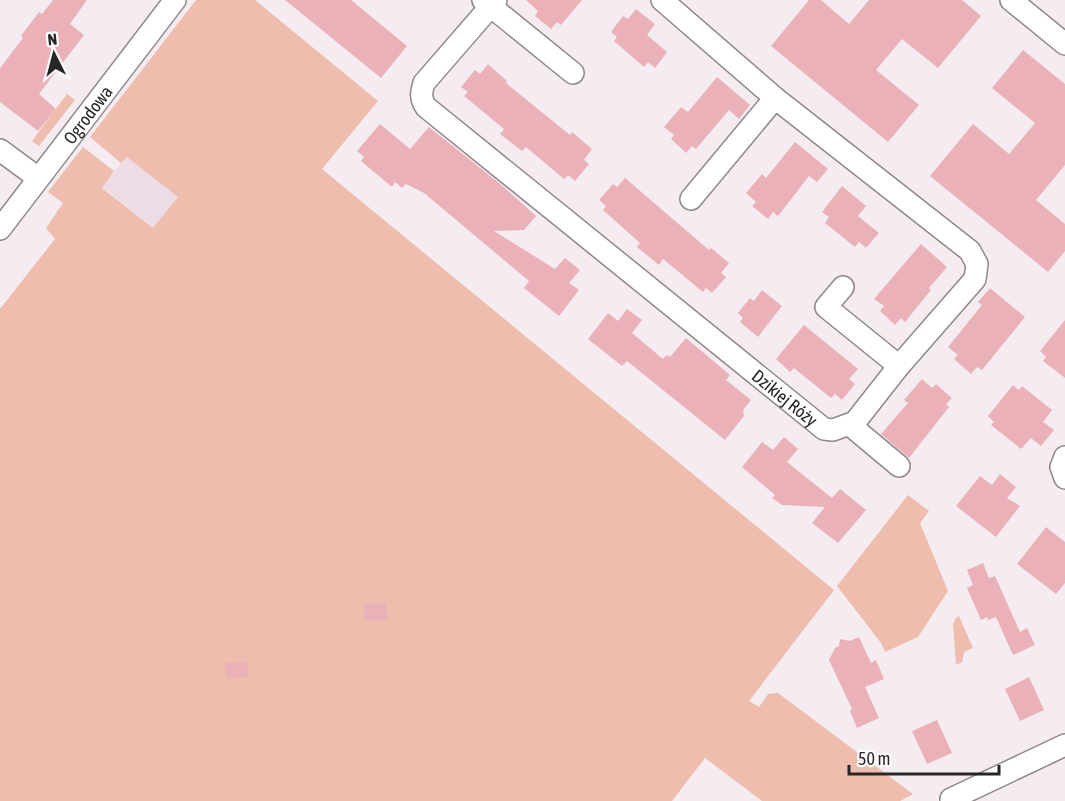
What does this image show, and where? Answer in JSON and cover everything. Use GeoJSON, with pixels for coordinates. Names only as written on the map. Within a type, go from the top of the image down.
{"type":"FeatureCollection","features":[{"type":"Feature","properties":{"kind":"street","name":"Ogrodowa"},"geometry":{"type":"LineString","coordinates":[[0,229],[175,0]]}},
{"type":"Feature","properties":{"kind":"street"},"geometry":{"type":"LineString","coordinates":[[662,0],[775,98],[974,256],[977,264],[975,279],[899,366],[855,422],[850,425],[899,466]]}},
{"type":"Feature","properties":{"kind":"street"},"geometry":{"type":"LineString","coordinates":[[1011,0],[1065,44]]}},
{"type":"Feature","properties":{"kind":"street"},"geometry":{"type":"LineString","coordinates":[[490,2],[573,73]]}},
{"type":"Feature","properties":{"kind":"street","name":"Dzikiej Róży"},"geometry":{"type":"LineString","coordinates":[[490,2],[424,83],[421,93],[426,107],[824,429],[833,430],[850,425]]}},
{"type":"Feature","properties":{"kind":"street"},"geometry":{"type":"LineString","coordinates":[[691,200],[775,98]]}},
{"type":"Feature","properties":{"kind":"street"},"geometry":{"type":"LineString","coordinates":[[0,150],[39,178]]}},
{"type":"Feature","properties":{"kind":"street"},"geometry":{"type":"LineString","coordinates":[[843,287],[826,307],[899,366]]}},
{"type":"Feature","properties":{"kind":"street"},"geometry":{"type":"LineString","coordinates":[[1065,457],[1061,464],[1065,478]]}},
{"type":"Feature","properties":{"kind":"street"},"geometry":{"type":"LineString","coordinates":[[950,800],[1065,745]]}},
{"type":"Feature","properties":{"kind":"shaded area"},"geometry":{"type":"Polygon","coordinates":[[[196,0],[255,0],[378,101],[322,169],[834,590],[749,701],[759,707],[768,694],[778,693],[913,794],[900,801],[762,801],[705,758],[672,801],[0,801],[0,309],[55,239],[46,228],[63,203],[48,192],[83,147],[114,171],[102,188],[153,228],[178,197],[127,157],[121,163],[90,137],[196,0]]]}},
{"type":"Feature","properties":{"kind":"shaded area"},"geometry":{"type":"Polygon","coordinates":[[[67,94],[75,100],[39,146],[32,141],[67,94]]]}},
{"type":"Feature","properties":{"kind":"shaded area"},"geometry":{"type":"Polygon","coordinates":[[[127,156],[178,197],[154,228],[102,187],[127,156]]]}},
{"type":"Feature","properties":{"kind":"shaded area"},"geometry":{"type":"Polygon","coordinates":[[[908,495],[929,511],[920,523],[948,591],[918,637],[885,652],[881,643],[837,586],[908,495]]]}},
{"type":"Feature","properties":{"kind":"shaded area"},"geometry":{"type":"Polygon","coordinates":[[[959,616],[973,648],[964,652],[962,662],[956,665],[953,624],[959,616]]]}},
{"type":"Feature","properties":{"kind":"building"},"geometry":{"type":"Polygon","coordinates":[[[53,0],[87,0],[70,24],[84,35],[39,94],[56,109],[38,131],[0,102],[0,68],[39,12],[42,14],[53,0]]]}},
{"type":"Feature","properties":{"kind":"building"},"geometry":{"type":"Polygon","coordinates":[[[285,0],[351,0],[407,46],[381,78],[285,0]]]}},
{"type":"Feature","properties":{"kind":"building"},"geometry":{"type":"Polygon","coordinates":[[[526,0],[582,0],[561,25],[557,22],[551,29],[535,16],[538,11],[526,0]]]}},
{"type":"Feature","properties":{"kind":"building"},"geometry":{"type":"Polygon","coordinates":[[[809,0],[821,0],[849,24],[869,0],[962,0],[981,16],[938,68],[902,39],[876,70],[919,105],[888,142],[771,46],[809,0]]]}},
{"type":"Feature","properties":{"kind":"building"},"geometry":{"type":"Polygon","coordinates":[[[636,9],[655,24],[647,35],[667,52],[655,68],[648,62],[644,67],[614,41],[617,37],[611,32],[623,16],[628,19],[636,9]]]}},
{"type":"Feature","properties":{"kind":"building"},"geometry":{"type":"Polygon","coordinates":[[[1023,50],[1065,84],[1065,165],[1036,200],[1065,224],[1065,251],[1048,272],[930,176],[973,124],[1009,154],[1035,123],[992,88],[1023,50]]]}},
{"type":"Feature","properties":{"kind":"building"},"geometry":{"type":"Polygon","coordinates":[[[488,64],[507,81],[506,83],[570,135],[572,132],[592,149],[584,160],[589,164],[575,181],[568,175],[564,179],[526,147],[522,151],[500,134],[504,129],[464,96],[468,92],[461,87],[475,70],[480,74],[488,64]]]}},
{"type":"Feature","properties":{"kind":"building"},"geometry":{"type":"Polygon","coordinates":[[[717,77],[750,105],[739,119],[729,110],[696,149],[692,146],[686,153],[671,139],[674,135],[664,127],[681,107],[688,112],[717,77]]]}},
{"type":"Feature","properties":{"kind":"building"},"geometry":{"type":"Polygon","coordinates":[[[380,124],[410,149],[429,127],[536,216],[524,230],[494,231],[555,269],[565,258],[580,270],[569,283],[579,290],[559,316],[524,288],[529,281],[424,193],[406,184],[402,188],[395,182],[392,187],[361,161],[364,157],[357,151],[380,124]]]}},
{"type":"Feature","properties":{"kind":"building"},"geometry":{"type":"Polygon","coordinates":[[[795,142],[828,169],[817,182],[809,176],[778,216],[773,212],[768,219],[752,206],[756,202],[746,193],[762,174],[766,178],[795,142]]]}},
{"type":"Feature","properties":{"kind":"building"},"geometry":{"type":"Polygon","coordinates":[[[625,178],[709,250],[711,248],[729,263],[721,273],[726,277],[712,293],[706,288],[703,292],[663,259],[659,265],[637,247],[640,243],[603,210],[606,206],[599,200],[613,184],[617,187],[625,178]]]}},
{"type":"Feature","properties":{"kind":"building"},"geometry":{"type":"Polygon","coordinates":[[[842,186],[866,206],[858,216],[879,233],[866,248],[859,242],[855,247],[825,223],[829,217],[822,212],[842,186]]]}},
{"type":"Feature","properties":{"kind":"building"},"geometry":{"type":"Polygon","coordinates":[[[921,244],[947,267],[905,322],[901,318],[895,325],[880,311],[884,306],[874,299],[921,244]]]}},
{"type":"Feature","properties":{"kind":"building"},"geometry":{"type":"Polygon","coordinates":[[[990,288],[1025,317],[982,370],[977,367],[971,374],[954,359],[958,355],[948,347],[982,305],[978,302],[990,288]]]}},
{"type":"Feature","properties":{"kind":"building"},"geometry":{"type":"Polygon","coordinates":[[[762,290],[782,306],[758,337],[740,322],[743,318],[738,313],[750,298],[754,301],[762,290]]]}},
{"type":"Feature","properties":{"kind":"building"},"geometry":{"type":"Polygon","coordinates":[[[627,309],[642,320],[632,333],[663,359],[667,355],[670,357],[686,338],[730,375],[726,380],[751,400],[743,410],[744,416],[725,440],[627,361],[622,366],[588,339],[608,313],[618,321],[627,309]]]}},
{"type":"Feature","properties":{"kind":"building"},"geometry":{"type":"Polygon","coordinates":[[[1065,320],[1065,378],[1043,361],[1046,357],[1040,351],[1065,320]]]}},
{"type":"Feature","properties":{"kind":"building"},"geometry":{"type":"Polygon","coordinates":[[[804,325],[858,369],[849,379],[855,384],[842,400],[835,394],[831,398],[794,368],[790,372],[776,359],[804,325]]]}},
{"type":"Feature","properties":{"kind":"building"},"geometry":{"type":"Polygon","coordinates":[[[922,379],[932,388],[936,384],[952,398],[946,404],[949,407],[909,458],[881,434],[908,403],[904,400],[922,379]]]}},
{"type":"Feature","properties":{"kind":"building"},"geometry":{"type":"Polygon","coordinates":[[[1013,385],[1019,390],[1022,386],[1052,410],[1043,422],[1054,430],[1041,446],[1031,438],[1021,449],[991,425],[994,422],[988,416],[1013,385]]]}},
{"type":"Feature","properties":{"kind":"building"},"geometry":{"type":"Polygon","coordinates":[[[784,437],[798,449],[787,462],[832,498],[840,489],[866,510],[838,543],[812,523],[825,507],[782,505],[772,498],[775,495],[742,467],[762,442],[773,450],[784,437]]]}},
{"type":"Feature","properties":{"kind":"building"},"geometry":{"type":"Polygon","coordinates":[[[1000,474],[1016,487],[1007,498],[1020,506],[996,537],[956,506],[980,476],[992,485],[1000,474]]]}},
{"type":"Feature","properties":{"kind":"building"},"geometry":{"type":"Polygon","coordinates":[[[1046,527],[1065,542],[1065,583],[1056,594],[1017,564],[1046,527]]]}},
{"type":"Feature","properties":{"kind":"building"},"geometry":{"type":"Polygon","coordinates":[[[983,563],[989,578],[995,576],[1020,632],[1027,628],[1035,645],[1013,655],[996,617],[981,620],[967,588],[973,585],[967,570],[983,563]]]}},
{"type":"Feature","properties":{"kind":"building"},"geometry":{"type":"Polygon","coordinates":[[[386,603],[387,620],[365,621],[364,604],[386,603]]]}},
{"type":"Feature","properties":{"kind":"building"},"geometry":{"type":"Polygon","coordinates":[[[859,637],[871,663],[876,660],[884,679],[865,687],[879,718],[857,728],[850,711],[852,709],[829,660],[835,648],[839,646],[840,639],[850,641],[859,637]]]}},
{"type":"Feature","properties":{"kind":"building"},"geometry":{"type":"Polygon","coordinates":[[[247,662],[248,677],[227,678],[225,663],[247,662]]]}},
{"type":"Feature","properties":{"kind":"building"},"geometry":{"type":"Polygon","coordinates":[[[1029,677],[1044,710],[1020,721],[1005,689],[1029,677]]]}},
{"type":"Feature","properties":{"kind":"building"},"geometry":{"type":"Polygon","coordinates":[[[937,720],[952,753],[927,764],[912,731],[937,720]]]}}]}
